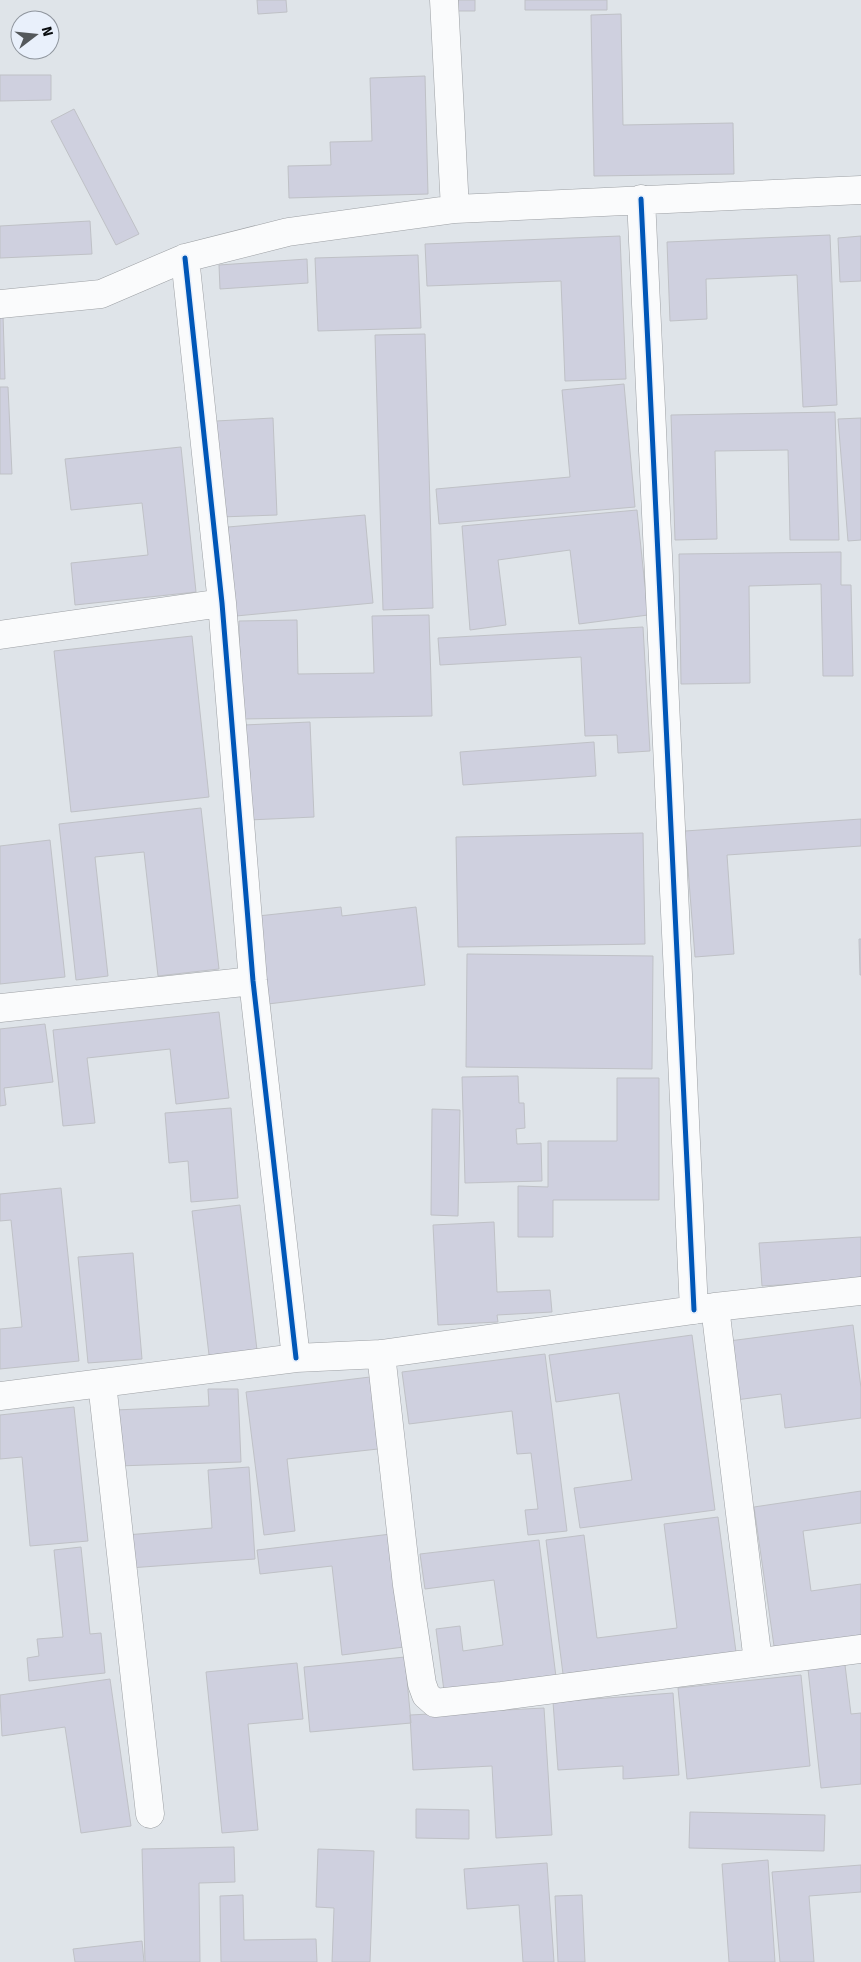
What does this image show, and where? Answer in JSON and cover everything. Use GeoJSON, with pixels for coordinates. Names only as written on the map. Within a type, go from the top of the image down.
{"type":"FeatureCollection","features":[{"type":"Feature","properties":{"kind":"street"},"geometry":{"type":"LineString","coordinates":[[444,0],[455,209]]}},
{"type":"Feature","properties":{"kind":"street"},"geometry":{"type":"LineString","coordinates":[[0,304],[101,294],[184,258],[288,232],[455,209],[861,190]]}},
{"type":"Feature","properties":{"kind":"street"},"geometry":{"type":"LineString","coordinates":[[641,199],[705,1309],[758,1662]]}},
{"type":"Feature","properties":{"kind":"street"},"geometry":{"type":"LineString","coordinates":[[184,258],[222,603],[253,981],[296,1358]]}},
{"type":"Feature","properties":{"kind":"street"},"geometry":{"type":"LineString","coordinates":[[0,635],[222,603]]}},
{"type":"Feature","properties":{"kind":"street"},"geometry":{"type":"LineString","coordinates":[[0,1008],[253,981]]}},
{"type":"Feature","properties":{"kind":"street"},"geometry":{"type":"LineString","coordinates":[[0,1396],[296,1358],[380,1354],[705,1309],[861,1291]]}},
{"type":"Feature","properties":{"kind":"street"},"geometry":{"type":"LineString","coordinates":[[380,1354],[407,1585],[426,1695],[434,1703],[861,1649]]}},
{"type":"Feature","properties":{"kind":"street"},"geometry":{"type":"LineString","coordinates":[[102,1383],[150,1814]]}},
{"type":"Feature","properties":{"kind":"building"},"geometry":{"type":"Polygon","coordinates":[[[257,0],[286,0],[287,12],[258,14],[257,0]]]}},
{"type":"Feature","properties":{"kind":"building"},"geometry":{"type":"Polygon","coordinates":[[[458,0],[475,0],[475,11],[458,11],[458,0]]]}},
{"type":"Feature","properties":{"kind":"building"},"geometry":{"type":"Polygon","coordinates":[[[525,0],[607,0],[607,10],[525,10],[525,0]]]}},
{"type":"Feature","properties":{"kind":"building"},"geometry":{"type":"Polygon","coordinates":[[[621,14],[623,125],[733,123],[734,174],[594,176],[591,15],[621,14]]]}},
{"type":"Feature","properties":{"kind":"building"},"geometry":{"type":"Polygon","coordinates":[[[0,75],[51,75],[51,100],[0,101],[0,75]]]}},
{"type":"Feature","properties":{"kind":"building"},"geometry":{"type":"Polygon","coordinates":[[[425,76],[428,194],[289,198],[288,166],[331,165],[330,142],[372,141],[370,78],[425,76]]]}},
{"type":"Feature","properties":{"kind":"building"},"geometry":{"type":"Polygon","coordinates":[[[74,109],[139,234],[116,245],[51,121],[74,109]]]}},
{"type":"Feature","properties":{"kind":"building"},"geometry":{"type":"Polygon","coordinates":[[[90,221],[92,254],[0,258],[0,226],[90,221]]]}},
{"type":"Feature","properties":{"kind":"building"},"geometry":{"type":"Polygon","coordinates":[[[830,235],[837,405],[803,407],[797,275],[706,279],[707,319],[670,321],[667,242],[830,235]]]}},
{"type":"Feature","properties":{"kind":"building"},"geometry":{"type":"Polygon","coordinates":[[[620,236],[626,379],[565,381],[561,281],[427,286],[425,244],[620,236]]]}},
{"type":"Feature","properties":{"kind":"building"},"geometry":{"type":"Polygon","coordinates":[[[861,236],[861,281],[840,282],[838,238],[861,236]]]}},
{"type":"Feature","properties":{"kind":"building"},"geometry":{"type":"Polygon","coordinates":[[[418,255],[421,328],[318,331],[315,258],[418,255]]]}},
{"type":"Feature","properties":{"kind":"building"},"geometry":{"type":"Polygon","coordinates":[[[307,259],[308,283],[220,289],[219,265],[307,259]]]}},
{"type":"Feature","properties":{"kind":"building"},"geometry":{"type":"Polygon","coordinates":[[[0,315],[3,315],[5,379],[0,379],[0,315]]]}},
{"type":"Feature","properties":{"kind":"building"},"geometry":{"type":"Polygon","coordinates":[[[425,334],[433,608],[383,610],[375,335],[425,334]]]}},
{"type":"Feature","properties":{"kind":"building"},"geometry":{"type":"Polygon","coordinates":[[[624,384],[635,507],[439,524],[436,489],[570,477],[562,390],[624,384]]]}},
{"type":"Feature","properties":{"kind":"building"},"geometry":{"type":"Polygon","coordinates":[[[0,387],[8,387],[12,474],[0,474],[0,387]]]}},
{"type":"Feature","properties":{"kind":"building"},"geometry":{"type":"Polygon","coordinates":[[[835,412],[839,540],[790,540],[788,450],[715,451],[717,539],[675,540],[671,415],[835,412]]]}},
{"type":"Feature","properties":{"kind":"building"},"geometry":{"type":"Polygon","coordinates":[[[273,418],[277,515],[220,517],[216,421],[273,418]]]}},
{"type":"Feature","properties":{"kind":"building"},"geometry":{"type":"Polygon","coordinates":[[[861,418],[861,540],[848,541],[838,419],[861,418]]]}},
{"type":"Feature","properties":{"kind":"building"},"geometry":{"type":"Polygon","coordinates":[[[181,447],[196,592],[75,605],[71,563],[148,555],[142,503],[71,510],[65,459],[181,447]]]}},
{"type":"Feature","properties":{"kind":"building"},"geometry":{"type":"Polygon","coordinates":[[[637,510],[648,615],[579,624],[570,550],[498,560],[506,625],[470,630],[462,526],[637,510]]]}},
{"type":"Feature","properties":{"kind":"building"},"geometry":{"type":"Polygon","coordinates":[[[365,515],[373,603],[236,616],[228,527],[365,515]]]}},
{"type":"Feature","properties":{"kind":"building"},"geometry":{"type":"Polygon","coordinates":[[[841,552],[841,585],[851,585],[853,676],[823,676],[821,584],[749,586],[750,683],[681,684],[679,554],[841,552]]]}},
{"type":"Feature","properties":{"kind":"building"},"geometry":{"type":"Polygon","coordinates":[[[429,615],[432,716],[241,719],[239,621],[297,620],[298,674],[374,673],[372,616],[429,615]]]}},
{"type":"Feature","properties":{"kind":"building"},"geometry":{"type":"Polygon","coordinates":[[[643,627],[650,751],[618,753],[617,735],[585,736],[581,657],[440,665],[438,638],[643,627]]]}},
{"type":"Feature","properties":{"kind":"building"},"geometry":{"type":"Polygon","coordinates":[[[192,636],[209,797],[71,812],[54,651],[192,636]]]}},
{"type":"Feature","properties":{"kind":"building"},"geometry":{"type":"Polygon","coordinates":[[[310,722],[314,817],[249,820],[244,725],[310,722]]]}},
{"type":"Feature","properties":{"kind":"building"},"geometry":{"type":"Polygon","coordinates":[[[594,742],[596,776],[463,785],[460,752],[594,742]]]}},
{"type":"Feature","properties":{"kind":"building"},"geometry":{"type":"Polygon","coordinates":[[[201,808],[219,969],[158,976],[144,852],[95,857],[108,976],[76,980],[59,824],[201,808]]]}},
{"type":"Feature","properties":{"kind":"building"},"geometry":{"type":"Polygon","coordinates":[[[861,819],[861,846],[727,855],[734,954],[695,957],[685,831],[861,819]]]}},
{"type":"Feature","properties":{"kind":"building"},"geometry":{"type":"Polygon","coordinates":[[[643,833],[645,944],[458,947],[456,837],[643,833]]]}},
{"type":"Feature","properties":{"kind":"building"},"geometry":{"type":"Polygon","coordinates":[[[50,840],[65,977],[0,984],[0,846],[50,840]]]}},
{"type":"Feature","properties":{"kind":"building"},"geometry":{"type":"Polygon","coordinates":[[[341,907],[342,916],[416,907],[425,985],[268,1004],[258,916],[341,907]]]}},
{"type":"Feature","properties":{"kind":"building"},"geometry":{"type":"Polygon","coordinates":[[[859,939],[861,939],[861,975],[860,975],[859,939]]]}},
{"type":"Feature","properties":{"kind":"building"},"geometry":{"type":"Polygon","coordinates":[[[467,954],[653,956],[652,1069],[466,1067],[467,954]]]}},
{"type":"Feature","properties":{"kind":"building"},"geometry":{"type":"Polygon","coordinates":[[[219,1012],[229,1098],[176,1104],[170,1049],[87,1058],[95,1123],[63,1126],[53,1030],[219,1012]]]}},
{"type":"Feature","properties":{"kind":"building"},"geometry":{"type":"Polygon","coordinates":[[[45,1024],[53,1082],[4,1088],[6,1105],[0,1106],[0,1029],[45,1024]]]}},
{"type":"Feature","properties":{"kind":"building"},"geometry":{"type":"Polygon","coordinates":[[[518,1076],[519,1103],[524,1103],[525,1128],[516,1129],[517,1144],[541,1143],[542,1181],[465,1183],[462,1077],[518,1076]]]}},
{"type":"Feature","properties":{"kind":"building"},"geometry":{"type":"Polygon","coordinates":[[[617,1078],[659,1078],[659,1200],[553,1200],[553,1237],[518,1237],[518,1186],[548,1187],[548,1141],[617,1141],[617,1078]]]}},
{"type":"Feature","properties":{"kind":"building"},"geometry":{"type":"Polygon","coordinates":[[[231,1108],[238,1198],[191,1202],[188,1161],[169,1163],[165,1113],[231,1108]]]}},
{"type":"Feature","properties":{"kind":"building"},"geometry":{"type":"Polygon","coordinates":[[[432,1109],[460,1110],[458,1216],[431,1215],[432,1109]]]}},
{"type":"Feature","properties":{"kind":"building"},"geometry":{"type":"Polygon","coordinates":[[[61,1188],[79,1361],[0,1369],[0,1329],[22,1327],[11,1220],[0,1221],[0,1194],[61,1188]]]}},
{"type":"Feature","properties":{"kind":"building"},"geometry":{"type":"Polygon","coordinates":[[[240,1205],[257,1350],[209,1355],[192,1211],[240,1205]]]}},
{"type":"Feature","properties":{"kind":"building"},"geometry":{"type":"Polygon","coordinates":[[[494,1222],[497,1292],[550,1290],[552,1312],[497,1315],[498,1322],[438,1325],[433,1225],[494,1222]]]}},
{"type":"Feature","properties":{"kind":"building"},"geometry":{"type":"Polygon","coordinates":[[[861,1237],[861,1280],[762,1286],[759,1243],[861,1237]]]}},
{"type":"Feature","properties":{"kind":"building"},"geometry":{"type":"Polygon","coordinates":[[[133,1253],[142,1359],[88,1363],[78,1257],[133,1253]]]}},
{"type":"Feature","properties":{"kind":"building"},"geometry":{"type":"Polygon","coordinates":[[[853,1325],[861,1388],[861,1418],[785,1428],[781,1394],[736,1400],[729,1341],[853,1325]]]}},
{"type":"Feature","properties":{"kind":"building"},"geometry":{"type":"Polygon","coordinates":[[[692,1335],[715,1510],[580,1528],[574,1488],[632,1480],[619,1393],[556,1402],[549,1355],[692,1335]]]}},
{"type":"Feature","properties":{"kind":"building"},"geometry":{"type":"Polygon","coordinates":[[[545,1354],[567,1531],[528,1535],[525,1510],[538,1509],[531,1453],[517,1454],[512,1411],[409,1424],[402,1372],[545,1354]]]}},
{"type":"Feature","properties":{"kind":"building"},"geometry":{"type":"Polygon","coordinates":[[[370,1377],[378,1449],[287,1459],[295,1531],[264,1535],[246,1392],[370,1377]]]}},
{"type":"Feature","properties":{"kind":"building"},"geometry":{"type":"Polygon","coordinates":[[[208,1389],[238,1389],[241,1462],[117,1466],[115,1410],[209,1406],[208,1389]]]}},
{"type":"Feature","properties":{"kind":"building"},"geometry":{"type":"Polygon","coordinates":[[[74,1407],[88,1541],[30,1546],[22,1457],[0,1459],[0,1415],[74,1407]]]}},
{"type":"Feature","properties":{"kind":"building"},"geometry":{"type":"Polygon","coordinates":[[[249,1467],[255,1559],[129,1568],[126,1535],[212,1528],[208,1470],[249,1467]]]}},
{"type":"Feature","properties":{"kind":"building"},"geometry":{"type":"Polygon","coordinates":[[[861,1491],[861,1523],[803,1531],[811,1591],[861,1584],[861,1641],[775,1653],[754,1507],[861,1491]]]}},
{"type":"Feature","properties":{"kind":"building"},"geometry":{"type":"Polygon","coordinates":[[[718,1517],[736,1652],[563,1674],[546,1540],[584,1535],[597,1638],[677,1628],[664,1524],[718,1517]]]}},
{"type":"Feature","properties":{"kind":"building"},"geometry":{"type":"Polygon","coordinates":[[[391,1534],[404,1647],[342,1655],[332,1566],[260,1574],[257,1550],[391,1534]]]}},
{"type":"Feature","properties":{"kind":"building"},"geometry":{"type":"Polygon","coordinates":[[[539,1540],[556,1677],[444,1691],[436,1629],[460,1626],[463,1651],[503,1645],[494,1580],[425,1589],[420,1554],[539,1540]]]}},
{"type":"Feature","properties":{"kind":"building"},"geometry":{"type":"Polygon","coordinates":[[[81,1547],[90,1634],[101,1633],[105,1673],[29,1681],[27,1658],[39,1656],[37,1639],[63,1637],[54,1550],[81,1547]]]}},
{"type":"Feature","properties":{"kind":"building"},"geometry":{"type":"Polygon","coordinates":[[[405,1657],[411,1723],[310,1732],[304,1667],[405,1657]]]}},
{"type":"Feature","properties":{"kind":"building"},"geometry":{"type":"Polygon","coordinates":[[[297,1663],[303,1719],[248,1724],[258,1830],[222,1833],[206,1672],[297,1663]]]}},
{"type":"Feature","properties":{"kind":"building"},"geometry":{"type":"Polygon","coordinates":[[[845,1665],[851,1714],[861,1713],[861,1784],[821,1788],[808,1669],[845,1665]]]}},
{"type":"Feature","properties":{"kind":"building"},"geometry":{"type":"Polygon","coordinates":[[[801,1675],[810,1766],[687,1779],[678,1688],[801,1675]]]}},
{"type":"Feature","properties":{"kind":"building"},"geometry":{"type":"Polygon","coordinates":[[[110,1679],[131,1826],[81,1833],[65,1727],[2,1736],[0,1695],[110,1679]]]}},
{"type":"Feature","properties":{"kind":"building"},"geometry":{"type":"Polygon","coordinates":[[[673,1693],[679,1775],[623,1779],[623,1766],[558,1770],[553,1702],[673,1693]]]}},
{"type":"Feature","properties":{"kind":"building"},"geometry":{"type":"Polygon","coordinates":[[[544,1708],[552,1835],[496,1838],[492,1766],[413,1770],[410,1715],[544,1708]]]}},
{"type":"Feature","properties":{"kind":"building"},"geometry":{"type":"Polygon","coordinates":[[[416,1809],[469,1810],[469,1839],[416,1838],[416,1809]]]}},
{"type":"Feature","properties":{"kind":"building"},"geometry":{"type":"Polygon","coordinates":[[[690,1812],[825,1815],[824,1851],[689,1848],[690,1812]]]}},
{"type":"Feature","properties":{"kind":"building"},"geometry":{"type":"Polygon","coordinates":[[[234,1847],[235,1882],[199,1883],[200,1962],[145,1962],[142,1849],[234,1847]]]}},
{"type":"Feature","properties":{"kind":"building"},"geometry":{"type":"Polygon","coordinates":[[[318,1849],[374,1851],[370,1962],[332,1962],[334,1908],[316,1907],[318,1849]]]}},
{"type":"Feature","properties":{"kind":"building"},"geometry":{"type":"Polygon","coordinates":[[[768,1860],[775,1962],[729,1962],[722,1864],[768,1860]]]}},
{"type":"Feature","properties":{"kind":"building"},"geometry":{"type":"Polygon","coordinates":[[[547,1863],[554,1962],[523,1962],[519,1905],[467,1909],[464,1869],[547,1863]]]}},
{"type":"Feature","properties":{"kind":"building"},"geometry":{"type":"Polygon","coordinates":[[[861,1865],[861,1892],[809,1896],[814,1962],[780,1962],[772,1872],[861,1865]]]}},
{"type":"Feature","properties":{"kind":"building"},"geometry":{"type":"Polygon","coordinates":[[[243,1895],[244,1940],[316,1939],[317,1962],[221,1962],[220,1896],[243,1895]]]}},
{"type":"Feature","properties":{"kind":"building"},"geometry":{"type":"Polygon","coordinates":[[[582,1895],[585,1962],[558,1962],[555,1896],[582,1895]]]}},
{"type":"Feature","properties":{"kind":"building"},"geometry":{"type":"Polygon","coordinates":[[[142,1941],[144,1962],[75,1962],[73,1949],[142,1941]]]}},
{"type":"Feature","properties":{"kind":"cycle path"},"geometry":{"type":"LineString","coordinates":[[641,199],[694,1310]]}},
{"type":"Feature","properties":{"kind":"cycle path"},"geometry":{"type":"LineString","coordinates":[[185,258],[222,603],[253,981],[296,1358]]}}]}
